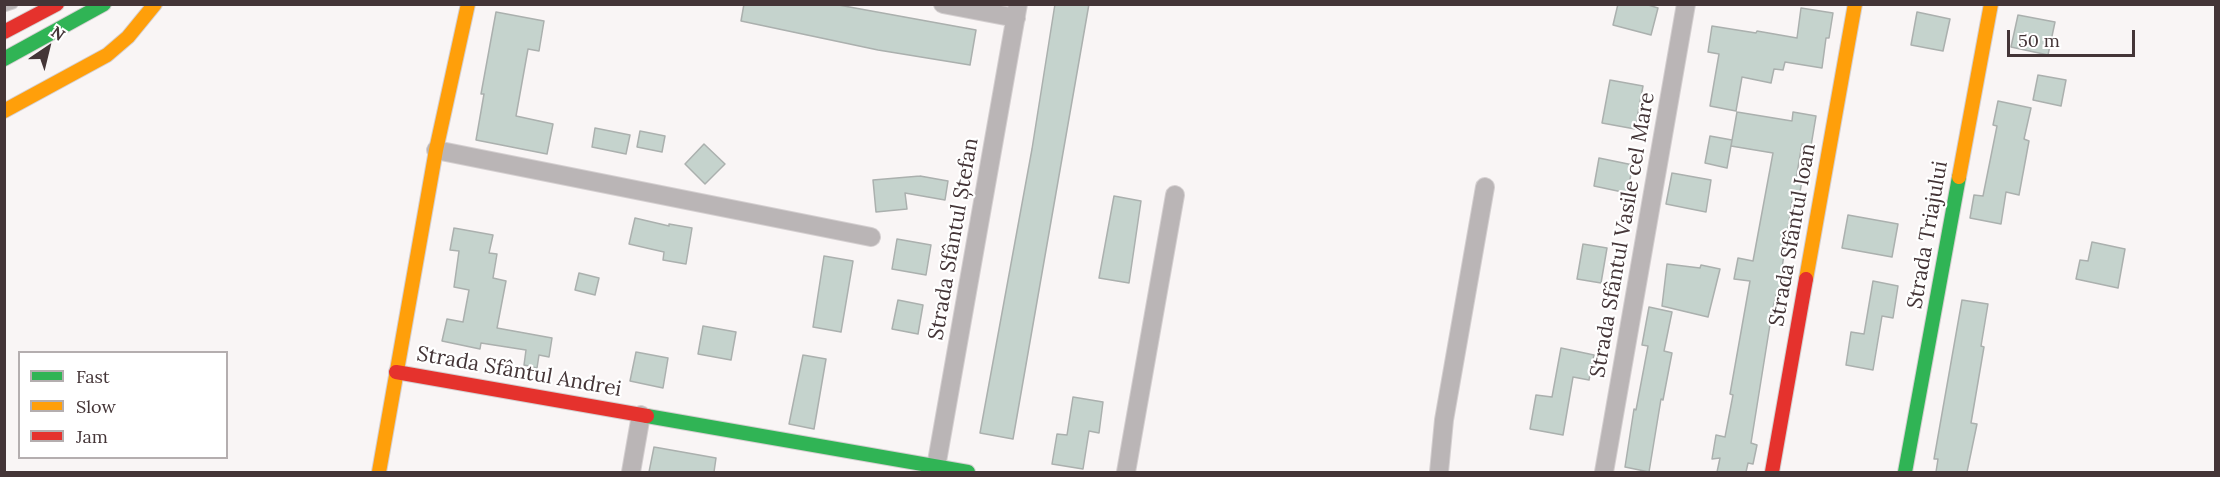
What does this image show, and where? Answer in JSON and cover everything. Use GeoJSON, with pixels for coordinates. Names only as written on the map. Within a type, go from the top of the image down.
{"type":"FeatureCollection","features":[{"type":"Feature","properties":{"kind":"main road"},"geometry":{"type":"LineString","coordinates":[[4,59],[104,4]]}},
{"type":"Feature","properties":{"kind":"main road"},"geometry":{"type":"LineString","coordinates":[[4,111],[107,55],[128,38],[155,4]]}},
{"type":"Feature","properties":{"kind":"main road","name":"Strada Sfântul Andrei"},"geometry":{"type":"LineString","coordinates":[[468,4],[436,150],[396,372],[929,468],[968,472]]}},
{"type":"Feature","properties":{"kind":"main road","name":"Strada Sfântul Ioan"},"geometry":{"type":"LineString","coordinates":[[1772,472],[1854,4]]}},
{"type":"Feature","properties":{"kind":"main road","name":"Strada Triajului"},"geometry":{"type":"LineString","coordinates":[[1905,472],[1991,4]]}},
{"type":"Feature","properties":{"kind":"main road"},"geometry":{"type":"LineString","coordinates":[[4,32],[51,6]]}},
{"type":"Feature","properties":{"kind":"main road"},"geometry":{"type":"LineString","coordinates":[[379,472],[396,372]]}},
{"type":"Feature","properties":{"kind":"street","name":"Strada Sfântul Ștefan"},"geometry":{"type":"LineString","coordinates":[[929,468],[1017,11],[943,4]]}},
{"type":"Feature","properties":{"kind":"street","name":"Strada Sfântul Vasile cel Mare"},"geometry":{"type":"LineString","coordinates":[[1604,472],[1686,4]]}},
{"type":"Feature","properties":{"kind":"street"},"geometry":{"type":"LineString","coordinates":[[436,150],[871,237]]}},
{"type":"Feature","properties":{"kind":"street"},"geometry":{"type":"LineString","coordinates":[[1439,472],[1444,420],[1485,187]]}},
{"type":"Feature","properties":{"kind":"street"},"geometry":{"type":"LineString","coordinates":[[1126,472],[1175,195]]}},
{"type":"Feature","properties":{"kind":"street"},"geometry":{"type":"LineString","coordinates":[[631,472],[641,415]]}},
{"type":"Feature","properties":{"kind":"lane"},"geometry":{"type":"LineString","coordinates":[[4,7],[13,4]]}},
{"type":"Feature","properties":{"kind":"building"},"geometry":{"type":"Polygon","coordinates":[[[744,4],[833,4],[976,30],[970,65],[878,50],[741,21],[744,4]]]}},
{"type":"Feature","properties":{"kind":"building"},"geometry":{"type":"Polygon","coordinates":[[[1055,4],[1089,4],[1013,439],[980,433],[1032,149],[1055,4]]]}},
{"type":"Feature","properties":{"kind":"building"},"geometry":{"type":"Polygon","coordinates":[[[1618,4],[1645,4],[1658,8],[1651,35],[1613,25],[1618,4]]]}},
{"type":"Feature","properties":{"kind":"building"},"geometry":{"type":"Polygon","coordinates":[[[1801,8],[1833,13],[1829,38],[1826,38],[1822,68],[1785,62],[1783,70],[1774,69],[1771,83],[1742,77],[1736,111],[1710,106],[1719,54],[1708,52],[1712,26],[1797,38],[1801,8]]]}},
{"type":"Feature","properties":{"kind":"building"},"geometry":{"type":"Polygon","coordinates":[[[496,12],[544,21],[539,51],[528,49],[516,116],[553,124],[547,154],[476,140],[484,94],[481,94],[496,12]]]}},
{"type":"Feature","properties":{"kind":"building"},"geometry":{"type":"Polygon","coordinates":[[[1917,12],[1950,19],[1943,51],[1911,45],[1917,12]]]}},
{"type":"Feature","properties":{"kind":"building"},"geometry":{"type":"Polygon","coordinates":[[[2018,15],[2055,22],[2048,55],[2011,47],[2018,15]]]}},
{"type":"Feature","properties":{"kind":"building"},"geometry":{"type":"Polygon","coordinates":[[[2038,75],[2066,80],[2061,106],[2033,100],[2038,75]]]}},
{"type":"Feature","properties":{"kind":"building"},"geometry":{"type":"Polygon","coordinates":[[[1610,80],[1643,86],[1635,129],[1602,123],[1610,80]]]}},
{"type":"Feature","properties":{"kind":"building"},"geometry":{"type":"Polygon","coordinates":[[[1998,101],[2031,108],[2024,139],[2029,141],[2019,195],[2006,192],[2001,224],[1970,218],[1974,195],[1983,196],[1997,126],[1993,125],[1998,101]]]}},
{"type":"Feature","properties":{"kind":"building"},"geometry":{"type":"Polygon","coordinates":[[[1737,112],[1792,121],[1793,112],[1816,116],[1811,146],[1802,144],[1796,179],[1802,181],[1798,202],[1792,201],[1782,268],[1787,269],[1783,289],[1778,288],[1772,312],[1751,443],[1757,445],[1753,464],[1748,463],[1746,472],[1717,472],[1720,458],[1712,459],[1716,435],[1725,437],[1733,395],[1730,394],[1750,281],[1734,279],[1738,258],[1753,261],[1773,153],[1731,146],[1737,112]]]}},
{"type":"Feature","properties":{"kind":"building"},"geometry":{"type":"Polygon","coordinates":[[[595,128],[630,135],[626,154],[592,147],[595,128]]]}},
{"type":"Feature","properties":{"kind":"building"},"geometry":{"type":"Polygon","coordinates":[[[640,131],[665,136],[662,152],[637,147],[640,131]]]}},
{"type":"Feature","properties":{"kind":"building"},"geometry":{"type":"Polygon","coordinates":[[[1710,136],[1732,140],[1727,168],[1705,163],[1710,136]]]}},
{"type":"Feature","properties":{"kind":"building"},"geometry":{"type":"Polygon","coordinates":[[[704,144],[725,164],[705,184],[685,164],[704,144]]]}},
{"type":"Feature","properties":{"kind":"building"},"geometry":{"type":"Polygon","coordinates":[[[1599,158],[1633,165],[1627,193],[1594,186],[1599,158]]]}},
{"type":"Feature","properties":{"kind":"building"},"geometry":{"type":"Polygon","coordinates":[[[1672,173],[1711,180],[1706,212],[1666,204],[1672,173]]]}},
{"type":"Feature","properties":{"kind":"building"},"geometry":{"type":"Polygon","coordinates":[[[920,176],[948,181],[945,200],[905,193],[907,209],[876,212],[873,180],[920,176]]]}},
{"type":"Feature","properties":{"kind":"building"},"geometry":{"type":"Polygon","coordinates":[[[1114,196],[1141,201],[1129,283],[1099,278],[1114,196]]]}},
{"type":"Feature","properties":{"kind":"building"},"geometry":{"type":"Polygon","coordinates":[[[1848,215],[1898,224],[1892,257],[1842,248],[1848,215]]]}},
{"type":"Feature","properties":{"kind":"building"},"geometry":{"type":"Polygon","coordinates":[[[635,218],[669,226],[669,224],[692,228],[686,264],[663,260],[664,252],[629,244],[635,218]]]}},
{"type":"Feature","properties":{"kind":"building"},"geometry":{"type":"Polygon","coordinates":[[[454,228],[493,235],[489,253],[497,254],[493,278],[506,281],[497,328],[552,338],[549,357],[539,355],[537,368],[524,365],[526,350],[481,343],[480,349],[442,341],[447,319],[463,322],[469,290],[454,287],[459,251],[450,250],[454,228]]]}},
{"type":"Feature","properties":{"kind":"building"},"geometry":{"type":"Polygon","coordinates":[[[897,239],[931,245],[926,275],[892,269],[897,239]]]}},
{"type":"Feature","properties":{"kind":"building"},"geometry":{"type":"Polygon","coordinates":[[[2092,242],[2125,249],[2118,288],[2076,279],[2080,260],[2088,261],[2092,242]]]}},
{"type":"Feature","properties":{"kind":"building"},"geometry":{"type":"Polygon","coordinates":[[[1583,244],[1607,248],[1601,283],[1577,279],[1583,244]]]}},
{"type":"Feature","properties":{"kind":"building"},"geometry":{"type":"Polygon","coordinates":[[[824,256],[853,261],[841,332],[813,327],[824,256]]]}},
{"type":"Feature","properties":{"kind":"building"},"geometry":{"type":"Polygon","coordinates":[[[1667,264],[1700,268],[1701,265],[1720,269],[1708,317],[1662,306],[1667,264]]]}},
{"type":"Feature","properties":{"kind":"building"},"geometry":{"type":"Polygon","coordinates":[[[579,273],[599,278],[595,295],[575,290],[579,273]]]}},
{"type":"Feature","properties":{"kind":"building"},"geometry":{"type":"Polygon","coordinates":[[[1873,281],[1898,286],[1893,318],[1882,316],[1873,370],[1846,365],[1851,332],[1864,334],[1873,281]]]}},
{"type":"Feature","properties":{"kind":"building"},"geometry":{"type":"Polygon","coordinates":[[[898,300],[923,305],[918,334],[892,329],[898,300]]]}},
{"type":"Feature","properties":{"kind":"building"},"geometry":{"type":"Polygon","coordinates":[[[1962,300],[1988,304],[1981,346],[1984,347],[1971,423],[1977,424],[1967,472],[1936,472],[1938,459],[1934,459],[1962,300]]]}},
{"type":"Feature","properties":{"kind":"building"},"geometry":{"type":"Polygon","coordinates":[[[1649,307],[1672,312],[1664,351],[1672,353],[1663,400],[1661,399],[1649,472],[1625,467],[1634,409],[1636,410],[1648,346],[1642,345],[1649,307]]]}},
{"type":"Feature","properties":{"kind":"building"},"geometry":{"type":"Polygon","coordinates":[[[703,326],[736,332],[731,360],[698,354],[703,326]]]}},
{"type":"Feature","properties":{"kind":"building"},"geometry":{"type":"Polygon","coordinates":[[[1561,348],[1594,355],[1589,380],[1573,377],[1563,435],[1530,429],[1536,395],[1552,397],[1561,348]]]}},
{"type":"Feature","properties":{"kind":"building"},"geometry":{"type":"Polygon","coordinates":[[[636,352],[668,358],[663,388],[630,381],[636,352]]]}},
{"type":"Feature","properties":{"kind":"building"},"geometry":{"type":"Polygon","coordinates":[[[803,355],[826,359],[814,429],[789,424],[803,355]]]}},
{"type":"Feature","properties":{"kind":"building"},"geometry":{"type":"Polygon","coordinates":[[[1073,397],[1103,402],[1099,433],[1089,431],[1083,469],[1052,464],[1057,434],[1067,435],[1073,397]]]}},
{"type":"Feature","properties":{"kind":"building"},"geometry":{"type":"Polygon","coordinates":[[[654,447],[716,458],[714,472],[649,472],[654,447]]]}},
{"type":"Feature","properties":{"kind":"traffic: fast"},"geometry":{"type":"LineString","coordinates":[[4,59],[104,4]]}},
{"type":"Feature","properties":{"kind":"traffic: fast"},"geometry":{"type":"LineString","coordinates":[[1905,472],[1959,177]]}},
{"type":"Feature","properties":{"kind":"traffic: fast"},"geometry":{"type":"LineString","coordinates":[[647,416],[968,472]]}},
{"type":"Feature","properties":{"kind":"traffic: slow"},"geometry":{"type":"LineString","coordinates":[[4,111],[107,55],[128,37],[155,4]]}},
{"type":"Feature","properties":{"kind":"traffic: slow"},"geometry":{"type":"LineString","coordinates":[[379,472],[436,150],[468,4]]}},
{"type":"Feature","properties":{"kind":"traffic: slow"},"geometry":{"type":"LineString","coordinates":[[1806,279],[1855,4]]}},
{"type":"Feature","properties":{"kind":"traffic: slow"},"geometry":{"type":"LineString","coordinates":[[1959,177],[1991,4]]}},
{"type":"Feature","properties":{"kind":"traffic: jam"},"geometry":{"type":"LineString","coordinates":[[4,32],[57,4]]}},
{"type":"Feature","properties":{"kind":"traffic: jam"},"geometry":{"type":"LineString","coordinates":[[1772,472],[1806,279]]}},
{"type":"Feature","properties":{"kind":"traffic: jam"},"geometry":{"type":"LineString","coordinates":[[396,372],[647,416]]}}]}
